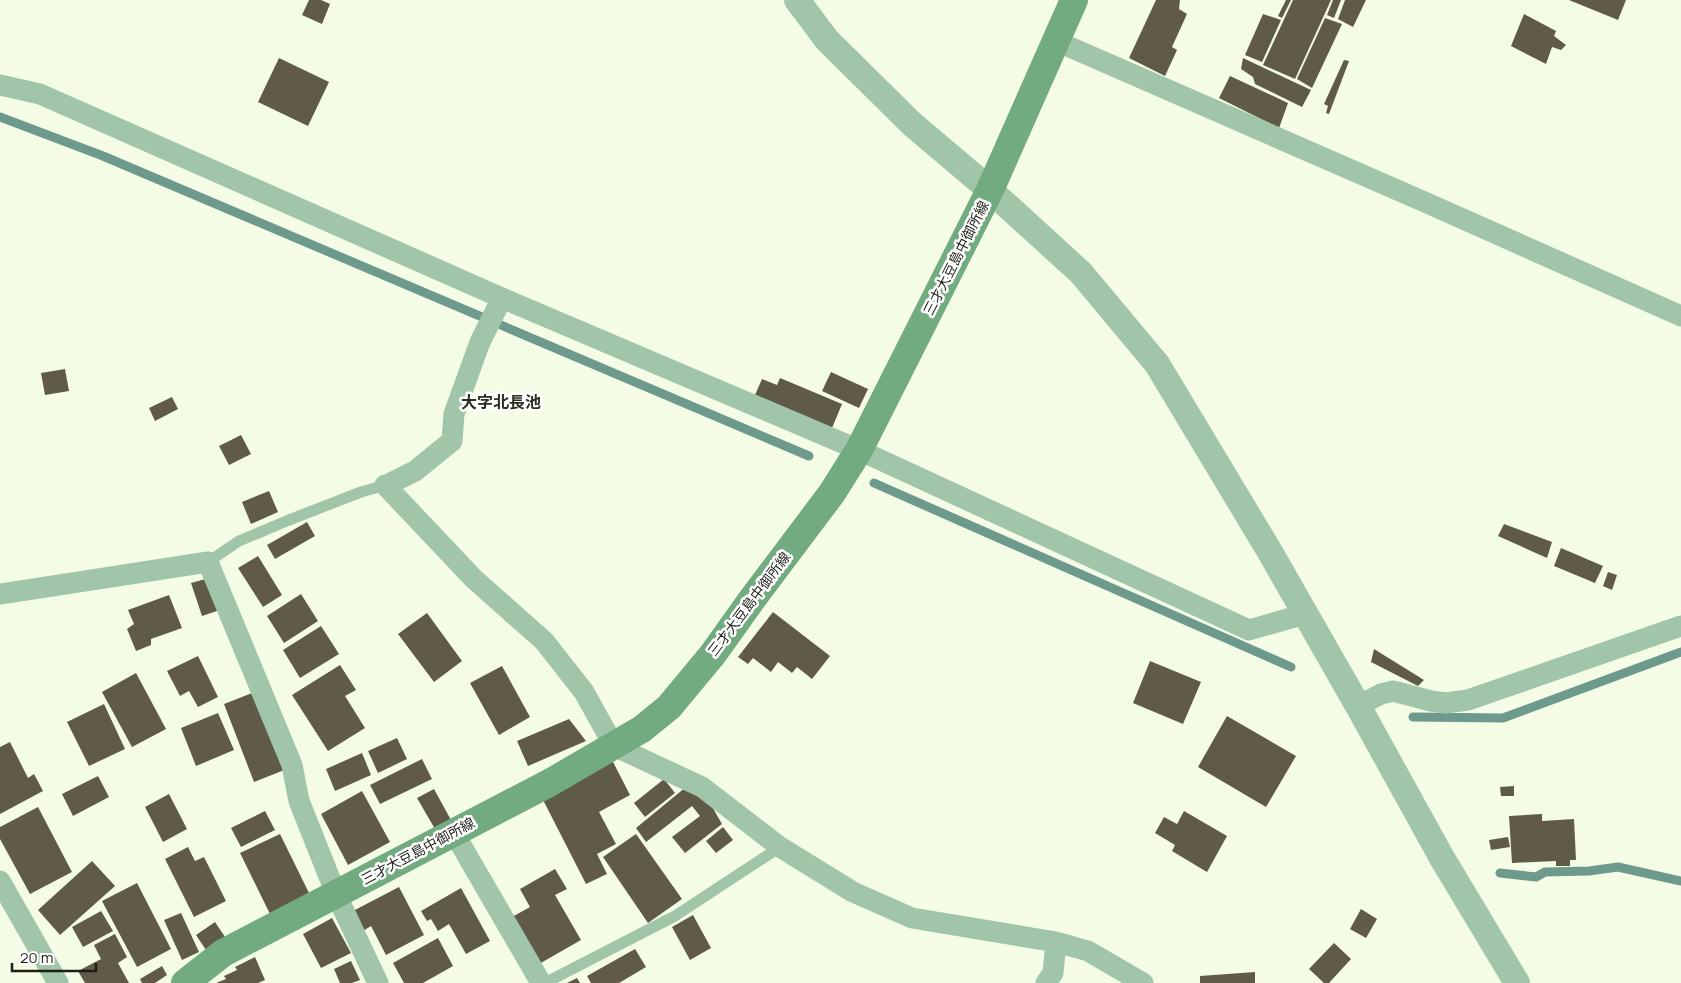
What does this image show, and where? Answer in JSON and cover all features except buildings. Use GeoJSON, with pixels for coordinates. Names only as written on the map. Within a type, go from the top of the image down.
{"type":"FeatureCollection","features":[{"type":"Feature","properties":{"kind":"main road","name":"三才大豆島中御所線"},"geometry":{"type":"LineString","coordinates":[[185,983],[223,953],[551,782],[642,729],[669,707],[713,654],[832,493],[856,456],[990,190],[1074,0]]}},
{"type":"Feature","properties":{"kind":"street"},"geometry":{"type":"LineString","coordinates":[[797,0],[827,40],[912,124],[990,190],[1081,273],[1156,364],[1305,614],[1442,858],[1517,983]]}},
{"type":"Feature","properties":{"kind":"street"},"geometry":{"type":"LineString","coordinates":[[1056,41],[1427,202],[1681,316]]}},
{"type":"Feature","properties":{"kind":"street"},"geometry":{"type":"LineString","coordinates":[[0,85],[40,94],[1250,630],[1305,614]]}},
{"type":"Feature","properties":{"kind":"street"},"geometry":{"type":"LineString","coordinates":[[502,298],[480,342],[454,414],[452,441],[415,471],[388,484],[474,579],[544,642],[584,692],[614,746],[702,787],[780,847],[853,892],[912,918],[1056,942],[1088,952],[1143,983]]}},
{"type":"Feature","properties":{"kind":"street"},"geometry":{"type":"LineString","coordinates":[[0,594],[208,562],[292,765],[299,801],[336,894],[378,983]]}},
{"type":"Feature","properties":{"kind":"street"},"geometry":{"type":"LineString","coordinates":[[1358,706],[1382,694],[1393,691],[1446,703],[1468,700],[1681,626]]}},
{"type":"Feature","properties":{"kind":"street"},"geometry":{"type":"LineString","coordinates":[[454,832],[543,983]]}},
{"type":"Feature","properties":{"kind":"street"},"geometry":{"type":"LineString","coordinates":[[0,881],[58,983]]}},
{"type":"Feature","properties":{"kind":"street"},"geometry":{"type":"LineString","coordinates":[[1046,983],[1053,972],[1056,942]]}},
{"type":"Feature","properties":{"kind":"lane"},"geometry":{"type":"LineString","coordinates":[[208,562],[239,541],[361,492],[388,484]]}},
{"type":"Feature","properties":{"kind":"lane"},"geometry":{"type":"LineString","coordinates":[[543,983],[675,916],[780,847]]}},
{"type":"Feature","properties":{"kind":"waterway"},"geometry":{"type":"LineString","coordinates":[[0,117],[103,156],[809,456]]}},
{"type":"Feature","properties":{"kind":"waterway"},"geometry":{"type":"LineString","coordinates":[[874,483],[1291,667]]}},
{"type":"Feature","properties":{"kind":"waterway"},"geometry":{"type":"LineString","coordinates":[[1413,717],[1503,718],[1681,652]]}},
{"type":"Feature","properties":{"kind":"waterway"},"geometry":{"type":"LineString","coordinates":[[1500,873],[1536,877],[1545,872],[1589,871],[1618,867],[1681,881]]}},
{"type":"Feature","properties":{"kind":"district","name":"大字北長池"},"geometry":{"type":"Point","coordinates":[501,402]}}]}
